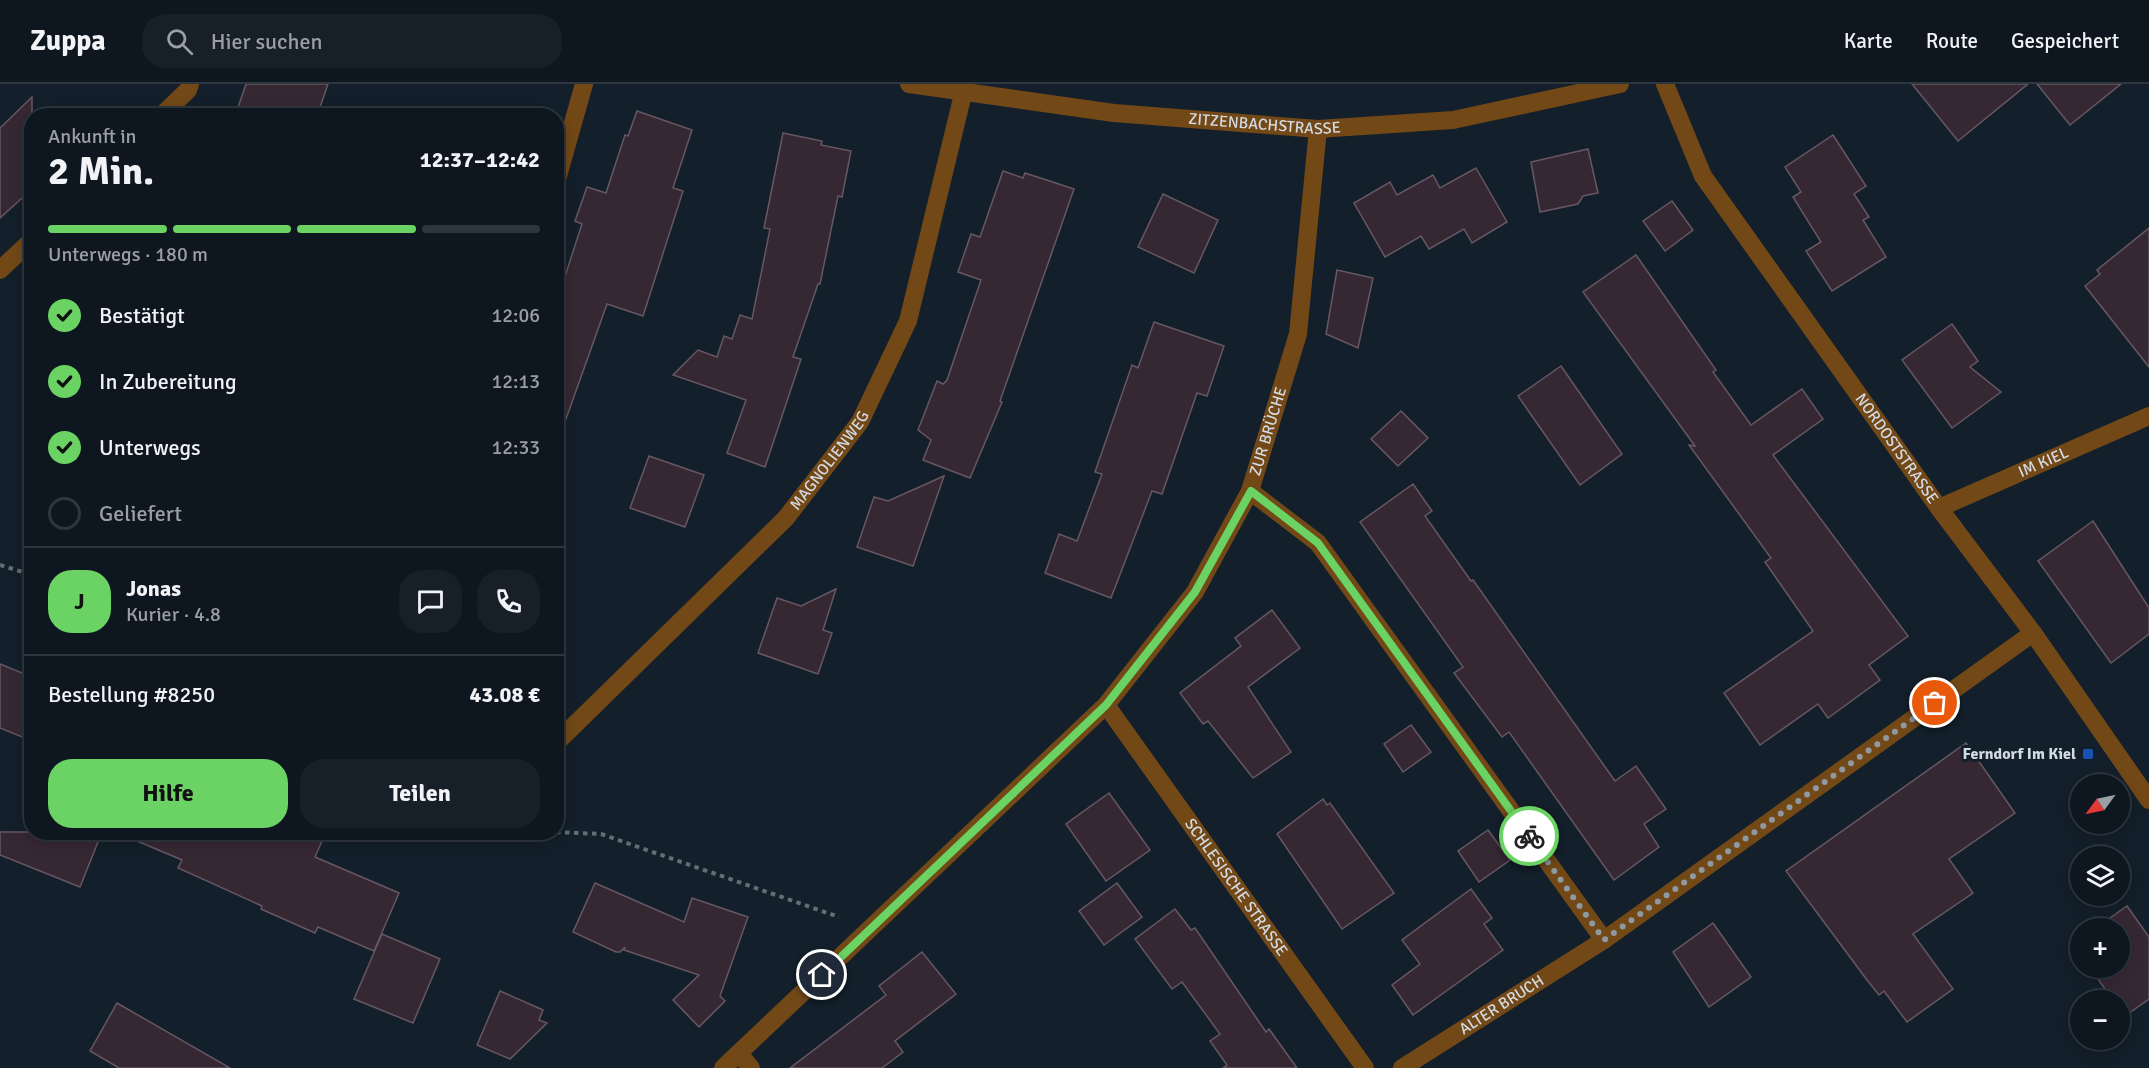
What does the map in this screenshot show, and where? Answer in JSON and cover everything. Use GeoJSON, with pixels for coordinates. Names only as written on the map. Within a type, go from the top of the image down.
{"type":"FeatureCollection","features":[{"type":"Feature","properties":{"kind":"street"},"geometry":{"type":"LineString","coordinates":[[169,108],[188,90],[190,84]]}},
{"type":"Feature","properties":{"kind":"street"},"geometry":{"type":"LineString","coordinates":[[564,155],[584,84]]}},
{"type":"Feature","properties":{"kind":"street","name":"ZITZENBACHSTRASSE"},"geometry":{"type":"LineString","coordinates":[[909,84],[963,94],[1114,112],[1318,129],[1454,120],[1620,84]]}},
{"type":"Feature","properties":{"kind":"street","name":"NORDOSTSTRASSE"},"geometry":{"type":"LineString","coordinates":[[1665,84],[1702,176],[1939,508],[2033,633],[2149,800]]}},
{"type":"Feature","properties":{"kind":"street","name":"MAGNOLIENWEG"},"geometry":{"type":"LineString","coordinates":[[564,735],[786,518],[860,422],[908,321],[963,94]]}},
{"type":"Feature","properties":{"kind":"street","name":"ZUR BRÜCHE"},"geometry":{"type":"LineString","coordinates":[[723,1068],[1106,705],[1195,592],[1251,491],[1298,334],[1318,129]]}},
{"type":"Feature","properties":{"kind":"street"},"geometry":{"type":"LineString","coordinates":[[0,270],[24,248]]}},
{"type":"Feature","properties":{"kind":"street","name":"IM KIEL"},"geometry":{"type":"LineString","coordinates":[[1939,508],[2149,416]]}},
{"type":"Feature","properties":{"kind":"street"},"geometry":{"type":"LineString","coordinates":[[1251,491],[1318,543],[1604,940]]}},
{"type":"Feature","properties":{"kind":"street","name":"ALTER BRUCH"},"geometry":{"type":"LineString","coordinates":[[1401,1068],[1604,940],[2033,633]]}},
{"type":"Feature","properties":{"kind":"street","name":"SCHLESISCHE STRASSE"},"geometry":{"type":"LineString","coordinates":[[1106,705],[1365,1068]]}},
{"type":"Feature","properties":{"kind":"street"},"geometry":{"type":"LineString","coordinates":[[739,1053],[751,1068]]}},
{"type":"Feature","properties":{"kind":"path"},"geometry":{"type":"LineString","coordinates":[[0,565],[24,572]]}},
{"type":"Feature","properties":{"kind":"path"},"geometry":{"type":"LineString","coordinates":[[564,832],[600,834],[871,928]]}},
{"type":"Feature","properties":{"kind":"building"},"geometry":{"type":"Polygon","coordinates":[[[246,84],[328,84],[320,108],[238,108],[246,84]]]}},
{"type":"Feature","properties":{"kind":"building"},"geometry":{"type":"Polygon","coordinates":[[[1912,84],[2028,84],[1958,141],[1912,84]]]}},
{"type":"Feature","properties":{"kind":"building"},"geometry":{"type":"Polygon","coordinates":[[[2037,84],[2121,84],[2070,125],[2037,84]]]}},
{"type":"Feature","properties":{"kind":"building"},"geometry":{"type":"Polygon","coordinates":[[[32,97],[32,108],[24,108],[24,196],[0,218],[0,128],[32,97]]]}},
{"type":"Feature","properties":{"kind":"building"},"geometry":{"type":"Polygon","coordinates":[[[637,111],[692,130],[673,188],[683,191],[643,316],[607,304],[564,425],[564,279],[582,224],[575,221],[587,187],[606,193],[625,135],[628,136],[637,111]]]}},
{"type":"Feature","properties":{"kind":"building"},"geometry":{"type":"Polygon","coordinates":[[[783,133],[822,141],[821,145],[851,151],[842,197],[838,196],[820,284],[818,284],[793,357],[801,359],[765,467],[727,453],[746,400],[673,375],[698,350],[717,357],[724,336],[732,339],[740,315],[752,319],[770,229],[764,228],[783,133]]]}},
{"type":"Feature","properties":{"kind":"building"},"geometry":{"type":"Polygon","coordinates":[[[1833,135],[1866,186],[1854,194],[1869,217],[1863,220],[1886,257],[1832,291],[1806,251],[1821,242],[1793,197],[1801,192],[1785,167],[1833,135]]]}},
{"type":"Feature","properties":{"kind":"building"},"geometry":{"type":"Polygon","coordinates":[[[1588,149],[1598,193],[1583,196],[1578,204],[1540,212],[1531,162],[1588,149]]]}},
{"type":"Feature","properties":{"kind":"building"},"geometry":{"type":"Polygon","coordinates":[[[1476,168],[1507,222],[1472,243],[1464,229],[1429,249],[1421,236],[1385,257],[1354,203],[1390,182],[1397,195],[1433,175],[1440,188],[1476,168]]]}},
{"type":"Feature","properties":{"kind":"building"},"geometry":{"type":"Polygon","coordinates":[[[1003,171],[1023,178],[1025,173],[1074,189],[1000,401],[1002,402],[970,478],[923,460],[931,440],[918,430],[937,381],[943,384],[947,380],[981,280],[958,272],[971,234],[980,237],[1003,171]]]}},
{"type":"Feature","properties":{"kind":"building"},"geometry":{"type":"Polygon","coordinates":[[[1163,194],[1218,220],[1194,273],[1138,247],[1163,194]]]}},
{"type":"Feature","properties":{"kind":"building"},"geometry":{"type":"Polygon","coordinates":[[[1672,201],[1693,230],[1665,251],[1643,221],[1672,201]]]}},
{"type":"Feature","properties":{"kind":"building"},"geometry":{"type":"Polygon","coordinates":[[[2149,228],[2149,367],[2085,286],[2100,274],[2097,270],[2149,228]]]}},
{"type":"Feature","properties":{"kind":"building"},"geometry":{"type":"Polygon","coordinates":[[[1636,255],[1716,370],[1713,372],[1751,425],[1802,389],[1823,419],[1773,455],[1908,636],[1869,665],[1880,680],[1828,718],[1818,704],[1760,745],[1724,693],[1813,631],[1765,562],[1771,558],[1689,445],[1695,446],[1583,292],[1636,255]]]}},
{"type":"Feature","properties":{"kind":"building"},"geometry":{"type":"Polygon","coordinates":[[[1337,270],[1373,278],[1358,348],[1326,334],[1337,270]]]}},
{"type":"Feature","properties":{"kind":"building"},"geometry":{"type":"Polygon","coordinates":[[[1154,322],[1224,346],[1207,396],[1197,393],[1162,494],[1152,491],[1111,598],[1045,573],[1059,534],[1077,541],[1102,474],[1095,472],[1132,365],[1138,368],[1154,322]]]}},
{"type":"Feature","properties":{"kind":"building"},"geometry":{"type":"Polygon","coordinates":[[[1952,324],[1978,361],[1970,367],[2001,392],[1952,428],[1902,360],[1952,324]]]}},
{"type":"Feature","properties":{"kind":"building"},"geometry":{"type":"Polygon","coordinates":[[[1561,366],[1622,454],[1580,485],[1518,396],[1561,366]]]}},
{"type":"Feature","properties":{"kind":"building"},"geometry":{"type":"Polygon","coordinates":[[[1401,411],[1428,438],[1398,466],[1371,439],[1401,411]]]}},
{"type":"Feature","properties":{"kind":"building"},"geometry":{"type":"Polygon","coordinates":[[[649,456],[704,475],[685,527],[630,508],[649,456]]]}},
{"type":"Feature","properties":{"kind":"building"},"geometry":{"type":"Polygon","coordinates":[[[944,476],[913,566],[857,547],[874,497],[888,501],[944,476]]]}},
{"type":"Feature","properties":{"kind":"building"},"geometry":{"type":"Polygon","coordinates":[[[1413,484],[1432,511],[1425,516],[1615,781],[1636,766],[1666,809],[1644,824],[1659,847],[1614,880],[1509,732],[1502,737],[1454,673],[1463,667],[1360,522],[1413,484]]]}},
{"type":"Feature","properties":{"kind":"building"},"geometry":{"type":"Polygon","coordinates":[[[2093,521],[2149,608],[2149,634],[2111,663],[2038,561],[2093,521]]]}},
{"type":"Feature","properties":{"kind":"building"},"geometry":{"type":"Polygon","coordinates":[[[836,589],[823,630],[832,633],[818,674],[758,653],[777,598],[801,606],[836,589]]]}},
{"type":"Feature","properties":{"kind":"building"},"geometry":{"type":"Polygon","coordinates":[[[1272,610],[1300,648],[1248,687],[1291,752],[1253,778],[1208,721],[1203,724],[1180,693],[1241,646],[1235,638],[1272,610]]]}},
{"type":"Feature","properties":{"kind":"building"},"geometry":{"type":"Polygon","coordinates":[[[0,664],[24,674],[24,738],[0,728],[0,664]]]}},
{"type":"Feature","properties":{"kind":"building"},"geometry":{"type":"Polygon","coordinates":[[[1411,725],[1431,752],[1403,772],[1384,744],[1411,725]]]}},
{"type":"Feature","properties":{"kind":"building"},"geometry":{"type":"Polygon","coordinates":[[[1966,743],[2015,813],[1949,859],[1973,893],[1913,934],[1953,989],[1907,1022],[1884,991],[1879,995],[1786,871],[1966,743]]]}},
{"type":"Feature","properties":{"kind":"building"},"geometry":{"type":"Polygon","coordinates":[[[1109,793],[1150,850],[1106,881],[1066,824],[1109,793]]]}},
{"type":"Feature","properties":{"kind":"building"},"geometry":{"type":"Polygon","coordinates":[[[1323,799],[1327,805],[1330,803],[1394,893],[1342,929],[1277,834],[1323,799]]]}},
{"type":"Feature","properties":{"kind":"building"},"geometry":{"type":"Polygon","coordinates":[[[1488,830],[1510,860],[1479,882],[1458,851],[1488,830]]]}},
{"type":"Feature","properties":{"kind":"building"},"geometry":{"type":"Polygon","coordinates":[[[0,832],[24,832],[24,840],[99,840],[80,887],[0,855],[0,832]]]}},
{"type":"Feature","properties":{"kind":"building"},"geometry":{"type":"Polygon","coordinates":[[[135,840],[322,840],[315,857],[399,893],[374,951],[318,927],[315,933],[261,909],[262,906],[178,868],[182,860],[135,840]]]}},
{"type":"Feature","properties":{"kind":"building"},"geometry":{"type":"Polygon","coordinates":[[[595,883],[684,922],[692,898],[748,917],[720,996],[725,1001],[699,1027],[673,1000],[699,975],[624,950],[625,947],[620,952],[616,952],[573,932],[595,883]]]}},
{"type":"Feature","properties":{"kind":"building"},"geometry":{"type":"Polygon","coordinates":[[[1117,883],[1142,917],[1104,945],[1079,911],[1117,883]]]}},
{"type":"Feature","properties":{"kind":"building"},"geometry":{"type":"Polygon","coordinates":[[[1471,889],[1492,918],[1484,924],[1503,950],[1413,1015],[1392,985],[1420,964],[1402,940],[1471,889]]]}},
{"type":"Feature","properties":{"kind":"building"},"geometry":{"type":"Polygon","coordinates":[[[2127,906],[2149,937],[2149,999],[2130,1012],[2130,990],[2106,990],[2097,978],[2130,978],[2130,918],[2110,918],[2127,906]]]}},
{"type":"Feature","properties":{"kind":"building"},"geometry":{"type":"Polygon","coordinates":[[[1175,909],[1191,930],[1195,928],[1266,1032],[1269,1029],[1297,1068],[1223,1068],[1227,1065],[1210,1041],[1220,1034],[1182,982],[1172,989],[1135,939],[1175,909]]]}},
{"type":"Feature","properties":{"kind":"building"},"geometry":{"type":"Polygon","coordinates":[[[1713,923],[1751,977],[1709,1007],[1673,952],[1713,923]]]}},
{"type":"Feature","properties":{"kind":"building"},"geometry":{"type":"Polygon","coordinates":[[[382,934],[440,959],[413,1023],[354,999],[382,934]]]}},
{"type":"Feature","properties":{"kind":"building"},"geometry":{"type":"Polygon","coordinates":[[[922,952],[956,994],[895,1041],[903,1052],[882,1068],[790,1068],[886,995],[879,986],[922,952]]]}},
{"type":"Feature","properties":{"kind":"building"},"geometry":{"type":"Polygon","coordinates":[[[500,991],[543,1010],[539,1020],[547,1023],[510,1059],[477,1045],[500,991]]]}},
{"type":"Feature","properties":{"kind":"building"},"geometry":{"type":"Polygon","coordinates":[[[117,1003],[230,1068],[119,1068],[90,1051],[117,1003]]]}},
{"type":"Feature","properties":{"kind":"way so far"},"geometry":{"type":"LineString","coordinates":[[1529,836],[1604,940],[1935,703]]}},
{"type":"Feature","properties":{"kind":"place","name":"Ferndorf Im Kiel"},"geometry":{"type":"Point","coordinates":[2088,754]}},
{"type":"Feature","properties":{"kind":"route"},"geometry":{"type":"LineString","coordinates":[[822,975],[1106,705],[1195,592],[1251,491],[1318,543],[1529,836]]}}]}
